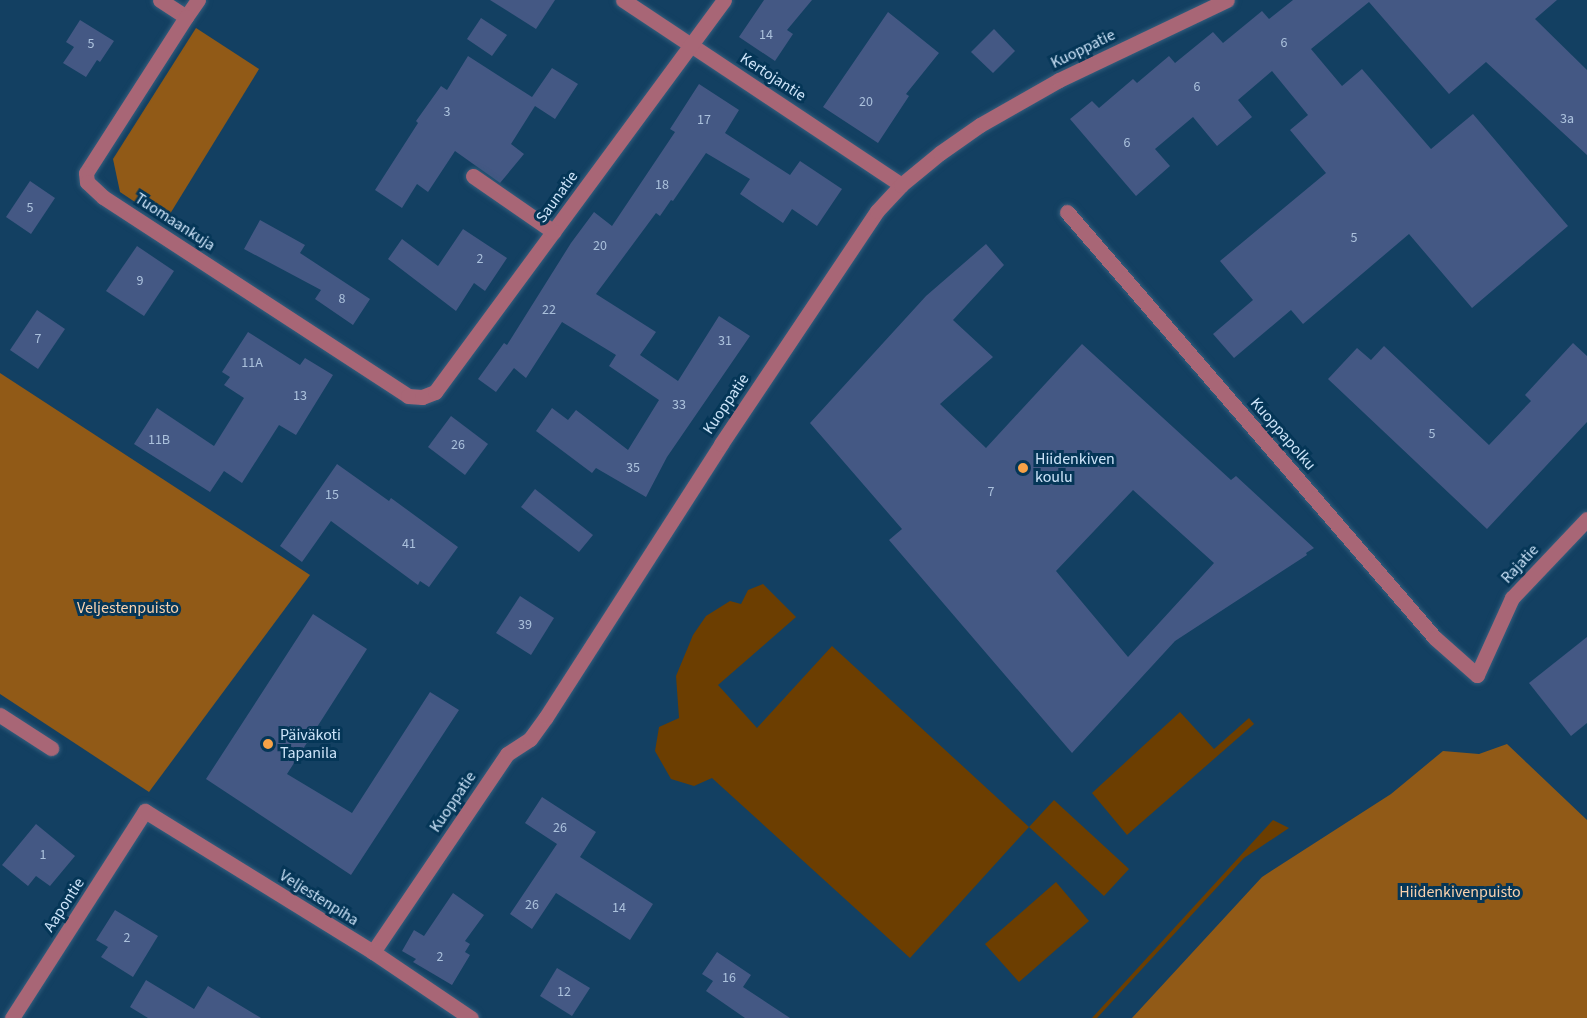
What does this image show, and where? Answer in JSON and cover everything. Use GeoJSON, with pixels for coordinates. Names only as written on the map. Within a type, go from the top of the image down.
{"type":"FeatureCollection","features":[{"type":"Feature","properties":{"kind":"street"},"geometry":{"type":"LineString","coordinates":[[160,0],[186,17],[198,0]]}},
{"type":"Feature","properties":{"kind":"street","name":"Kertojantie"},"geometry":{"type":"LineString","coordinates":[[623,0],[901,185]]}},
{"type":"Feature","properties":{"kind":"street","name":"Saunatie"},"geometry":{"type":"LineString","coordinates":[[408,396],[422,397],[435,392],[724,0]]}},
{"type":"Feature","properties":{"kind":"street","name":"Kuoppatie"},"geometry":{"type":"LineString","coordinates":[[373,952],[507,754],[530,739],[546,717],[757,389],[877,211],[901,185],[960,137],[988,120],[1059,80],[1227,0]]}},
{"type":"Feature","properties":{"kind":"street","name":"Tuomaankuja"},"geometry":{"type":"LineString","coordinates":[[186,17],[86,173],[87,182],[103,197],[408,396]]}},
{"type":"Feature","properties":{"kind":"street"},"geometry":{"type":"LineString","coordinates":[[472,176],[554,232]]}},
{"type":"Feature","properties":{"kind":"street","name":"Kuoppapolku"},"geometry":{"type":"LineString","coordinates":[[1067,212],[1435,638],[1477,675]]}},
{"type":"Feature","properties":{"kind":"street","name":"Rajatie"},"geometry":{"type":"LineString","coordinates":[[1477,675],[1512,598],[1587,519]]}},
{"type":"Feature","properties":{"kind":"street"},"geometry":{"type":"LineString","coordinates":[[0,715],[51,748]]}},
{"type":"Feature","properties":{"kind":"street","name":"Veljestenpiha"},"geometry":{"type":"LineString","coordinates":[[145,812],[373,952],[471,1018]]}},
{"type":"Feature","properties":{"kind":"street","name":"Aapontie"},"geometry":{"type":"LineString","coordinates":[[12,1018],[145,812]]}},
{"type":"Feature","properties":{"kind":"shaded area"},"geometry":{"type":"Polygon","coordinates":[[[763,584],[796,617],[718,685],[757,728],[832,646],[1029,827],[910,958],[712,778],[694,786],[671,779],[655,751],[659,727],[679,718],[676,676],[693,635],[706,616],[730,601],[741,604],[748,590],[763,584]]]}},
{"type":"Feature","properties":{"kind":"shaded area"},"geometry":{"type":"Polygon","coordinates":[[[1180,712],[1214,749],[1249,718],[1254,724],[1127,835],[1092,793],[1180,712]]]}},
{"type":"Feature","properties":{"kind":"shaded area"},"geometry":{"type":"Polygon","coordinates":[[[1054,800],[1129,869],[1104,896],[1029,827],[1054,800]]]}},
{"type":"Feature","properties":{"kind":"shaded area"},"geometry":{"type":"Polygon","coordinates":[[[1273,820],[1289,828],[1244,858],[1097,1018],[1092,1018],[1273,820]]]}},
{"type":"Feature","properties":{"kind":"shaded area"},"geometry":{"type":"Polygon","coordinates":[[[1056,882],[1089,921],[1019,982],[985,944],[1056,882]]]}},
{"type":"Feature","properties":{"kind":"green space"},"geometry":{"type":"Polygon","coordinates":[[[196,28],[259,69],[165,222],[120,192],[113,159],[196,28]]]}},
{"type":"Feature","properties":{"kind":"green space","name":"Veljestenpuisto"},"geometry":{"type":"Polygon","coordinates":[[[0,373],[310,575],[149,792],[0,694],[0,373]]]}},
{"type":"Feature","properties":{"kind":"green space","name":"Hiidenkivenpuisto"},"geometry":{"type":"Polygon","coordinates":[[[1507,744],[1587,820],[1587,1018],[1132,1018],[1262,877],[1391,794],[1443,751],[1479,754],[1507,744]]]}},
{"type":"Feature","properties":{"kind":"building"},"geometry":{"type":"Polygon","coordinates":[[[490,0],[555,0],[536,29],[490,0]]]}},
{"type":"Feature","properties":{"kind":"building"},"geometry":{"type":"Polygon","coordinates":[[[764,0],[812,0],[787,30],[793,34],[775,61],[739,37],[764,0]]]}},
{"type":"Feature","properties":{"kind":"building"},"geometry":{"type":"Polygon","coordinates":[[[1293,0],[1557,0],[1535,19],[1587,70],[1587,155],[1486,62],[1449,94],[1369,2],[1311,49],[1342,86],[1362,69],[1431,149],[1473,114],[1568,226],[1472,308],[1409,234],[1303,324],[1291,310],[1234,358],[1213,334],[1253,300],[1220,261],[1326,173],[1290,130],[1308,115],[1272,71],[1238,100],[1252,117],[1217,146],[1193,117],[1155,149],[1170,166],[1136,196],[1070,119],[1092,101],[1099,108],[1133,79],[1137,83],[1169,56],[1175,63],[1213,32],[1223,43],[1262,11],[1269,19],[1293,0]]]}},
{"type":"Feature","properties":{"kind":"building"},"geometry":{"type":"Polygon","coordinates":[[[888,12],[939,53],[906,94],[909,96],[878,143],[823,107],[888,12]]]}},
{"type":"Feature","properties":{"kind":"building"},"geometry":{"type":"Polygon","coordinates":[[[481,18],[507,35],[492,56],[467,39],[481,18]]]}},
{"type":"Feature","properties":{"kind":"building"},"geometry":{"type":"Polygon","coordinates":[[[80,20],[114,41],[100,62],[97,60],[86,77],[63,63],[74,47],[66,42],[80,20]]]}},
{"type":"Feature","properties":{"kind":"building"},"geometry":{"type":"Polygon","coordinates":[[[994,29],[1015,51],[993,73],[971,52],[994,29]]]}},
{"type":"Feature","properties":{"kind":"building"},"geometry":{"type":"Polygon","coordinates":[[[468,56],[532,97],[552,68],[578,84],[555,119],[535,106],[511,144],[524,154],[500,183],[455,151],[428,192],[417,184],[402,208],[375,190],[418,123],[416,121],[441,86],[447,90],[468,56]]]}},
{"type":"Feature","properties":{"kind":"building"},"geometry":{"type":"Polygon","coordinates":[[[699,84],[739,110],[725,133],[790,175],[800,161],[842,189],[817,226],[792,209],[783,223],[740,194],[750,179],[706,153],[673,201],[671,200],[660,216],[656,213],[596,294],[656,332],[640,355],[678,381],[719,316],[750,336],[667,457],[646,497],[596,468],[592,473],[536,431],[552,408],[568,420],[576,410],[628,450],[659,400],[609,366],[616,355],[562,322],[526,378],[514,368],[496,392],[478,379],[504,343],[507,345],[571,243],[594,212],[612,226],[675,132],[670,129],[699,84]]]}},
{"type":"Feature","properties":{"kind":"building"},"geometry":{"type":"Polygon","coordinates":[[[30,181],[55,198],[31,234],[6,217],[30,181]]]}},
{"type":"Feature","properties":{"kind":"building"},"geometry":{"type":"Polygon","coordinates":[[[260,220],[305,245],[300,253],[370,299],[353,325],[315,299],[321,290],[244,249],[260,220]]]}},
{"type":"Feature","properties":{"kind":"building"},"geometry":{"type":"Polygon","coordinates":[[[463,229],[507,258],[485,291],[474,283],[456,311],[388,259],[402,239],[438,266],[463,229]]]}},
{"type":"Feature","properties":{"kind":"building"},"geometry":{"type":"Polygon","coordinates":[[[986,244],[1004,265],[953,320],[993,357],[940,404],[986,448],[1082,344],[1231,480],[1236,476],[1314,548],[1306,553],[1307,555],[1175,641],[1072,753],[889,540],[902,529],[810,423],[926,296],[986,244]],[[1133,490],[1056,571],[1128,657],[1214,563],[1133,490]]]}},
{"type":"Feature","properties":{"kind":"building"},"geometry":{"type":"Polygon","coordinates":[[[137,246],[174,271],[144,316],[106,291],[137,246]]]}},
{"type":"Feature","properties":{"kind":"building"},"geometry":{"type":"Polygon","coordinates":[[[37,310],[65,329],[38,369],[10,350],[37,310]]]}},
{"type":"Feature","properties":{"kind":"building"},"geometry":{"type":"Polygon","coordinates":[[[248,332],[300,365],[305,358],[333,375],[296,435],[279,425],[242,483],[224,471],[210,492],[134,444],[157,408],[214,446],[244,398],[224,385],[230,377],[222,372],[248,332]]]}},
{"type":"Feature","properties":{"kind":"building"},"geometry":{"type":"Polygon","coordinates":[[[1573,343],[1587,356],[1587,422],[1487,529],[1328,379],[1357,348],[1371,360],[1384,346],[1489,445],[1531,401],[1525,395],[1573,343]]]}},
{"type":"Feature","properties":{"kind":"building"},"geometry":{"type":"Polygon","coordinates":[[[451,416],[488,444],[465,475],[428,447],[451,416]]]}},
{"type":"Feature","properties":{"kind":"building"},"geometry":{"type":"Polygon","coordinates":[[[337,464],[389,501],[391,498],[458,547],[429,587],[420,581],[418,585],[331,521],[302,562],[280,546],[337,464]]]}},
{"type":"Feature","properties":{"kind":"building"},"geometry":{"type":"Polygon","coordinates":[[[535,489],[593,535],[579,552],[521,507],[535,489]]]}},
{"type":"Feature","properties":{"kind":"building"},"geometry":{"type":"Polygon","coordinates":[[[520,596],[554,618],[531,655],[496,633],[520,596]]]}},
{"type":"Feature","properties":{"kind":"building","name":"Päiväkoti Tapanila"},"geometry":{"type":"Polygon","coordinates":[[[313,614],[367,649],[287,774],[352,813],[430,692],[459,710],[351,875],[206,779],[313,614]]]}},
{"type":"Feature","properties":{"kind":"building"},"geometry":{"type":"Polygon","coordinates":[[[1587,637],[1587,723],[1571,736],[1529,683],[1587,637]]]}},
{"type":"Feature","properties":{"kind":"building"},"geometry":{"type":"Polygon","coordinates":[[[542,797],[596,832],[580,857],[653,904],[630,940],[556,893],[532,929],[510,914],[557,844],[525,823],[542,797]]]}},
{"type":"Feature","properties":{"kind":"building"},"geometry":{"type":"Polygon","coordinates":[[[36,824],[75,856],[50,886],[36,876],[28,886],[2,865],[36,824]]]}},
{"type":"Feature","properties":{"kind":"building"},"geometry":{"type":"Polygon","coordinates":[[[453,893],[484,915],[465,941],[470,944],[465,952],[470,955],[452,985],[413,962],[416,959],[402,951],[414,930],[424,936],[453,893]]]}},
{"type":"Feature","properties":{"kind":"building"},"geometry":{"type":"Polygon","coordinates":[[[115,910],[158,936],[133,977],[101,957],[108,947],[96,940],[115,910]]]}},
{"type":"Feature","properties":{"kind":"building"},"geometry":{"type":"Polygon","coordinates":[[[717,952],[751,975],[743,987],[790,1018],[745,1018],[706,991],[713,981],[702,974],[717,952]]]}},
{"type":"Feature","properties":{"kind":"building"},"geometry":{"type":"Polygon","coordinates":[[[557,968],[590,988],[572,1016],[540,996],[557,968]]]}},
{"type":"Feature","properties":{"kind":"building"},"geometry":{"type":"Polygon","coordinates":[[[146,980],[194,1009],[208,986],[261,1018],[148,1018],[130,1007],[146,980]]]}},
{"type":"Feature","properties":{"kind":"place","name":"Hiidenkiven koulu"},"geometry":{"type":"Point","coordinates":[1023,468]}},
{"type":"Feature","properties":{"kind":"place","name":"Päiväkoti Tapanila"},"geometry":{"type":"Point","coordinates":[268,744]}}]}
